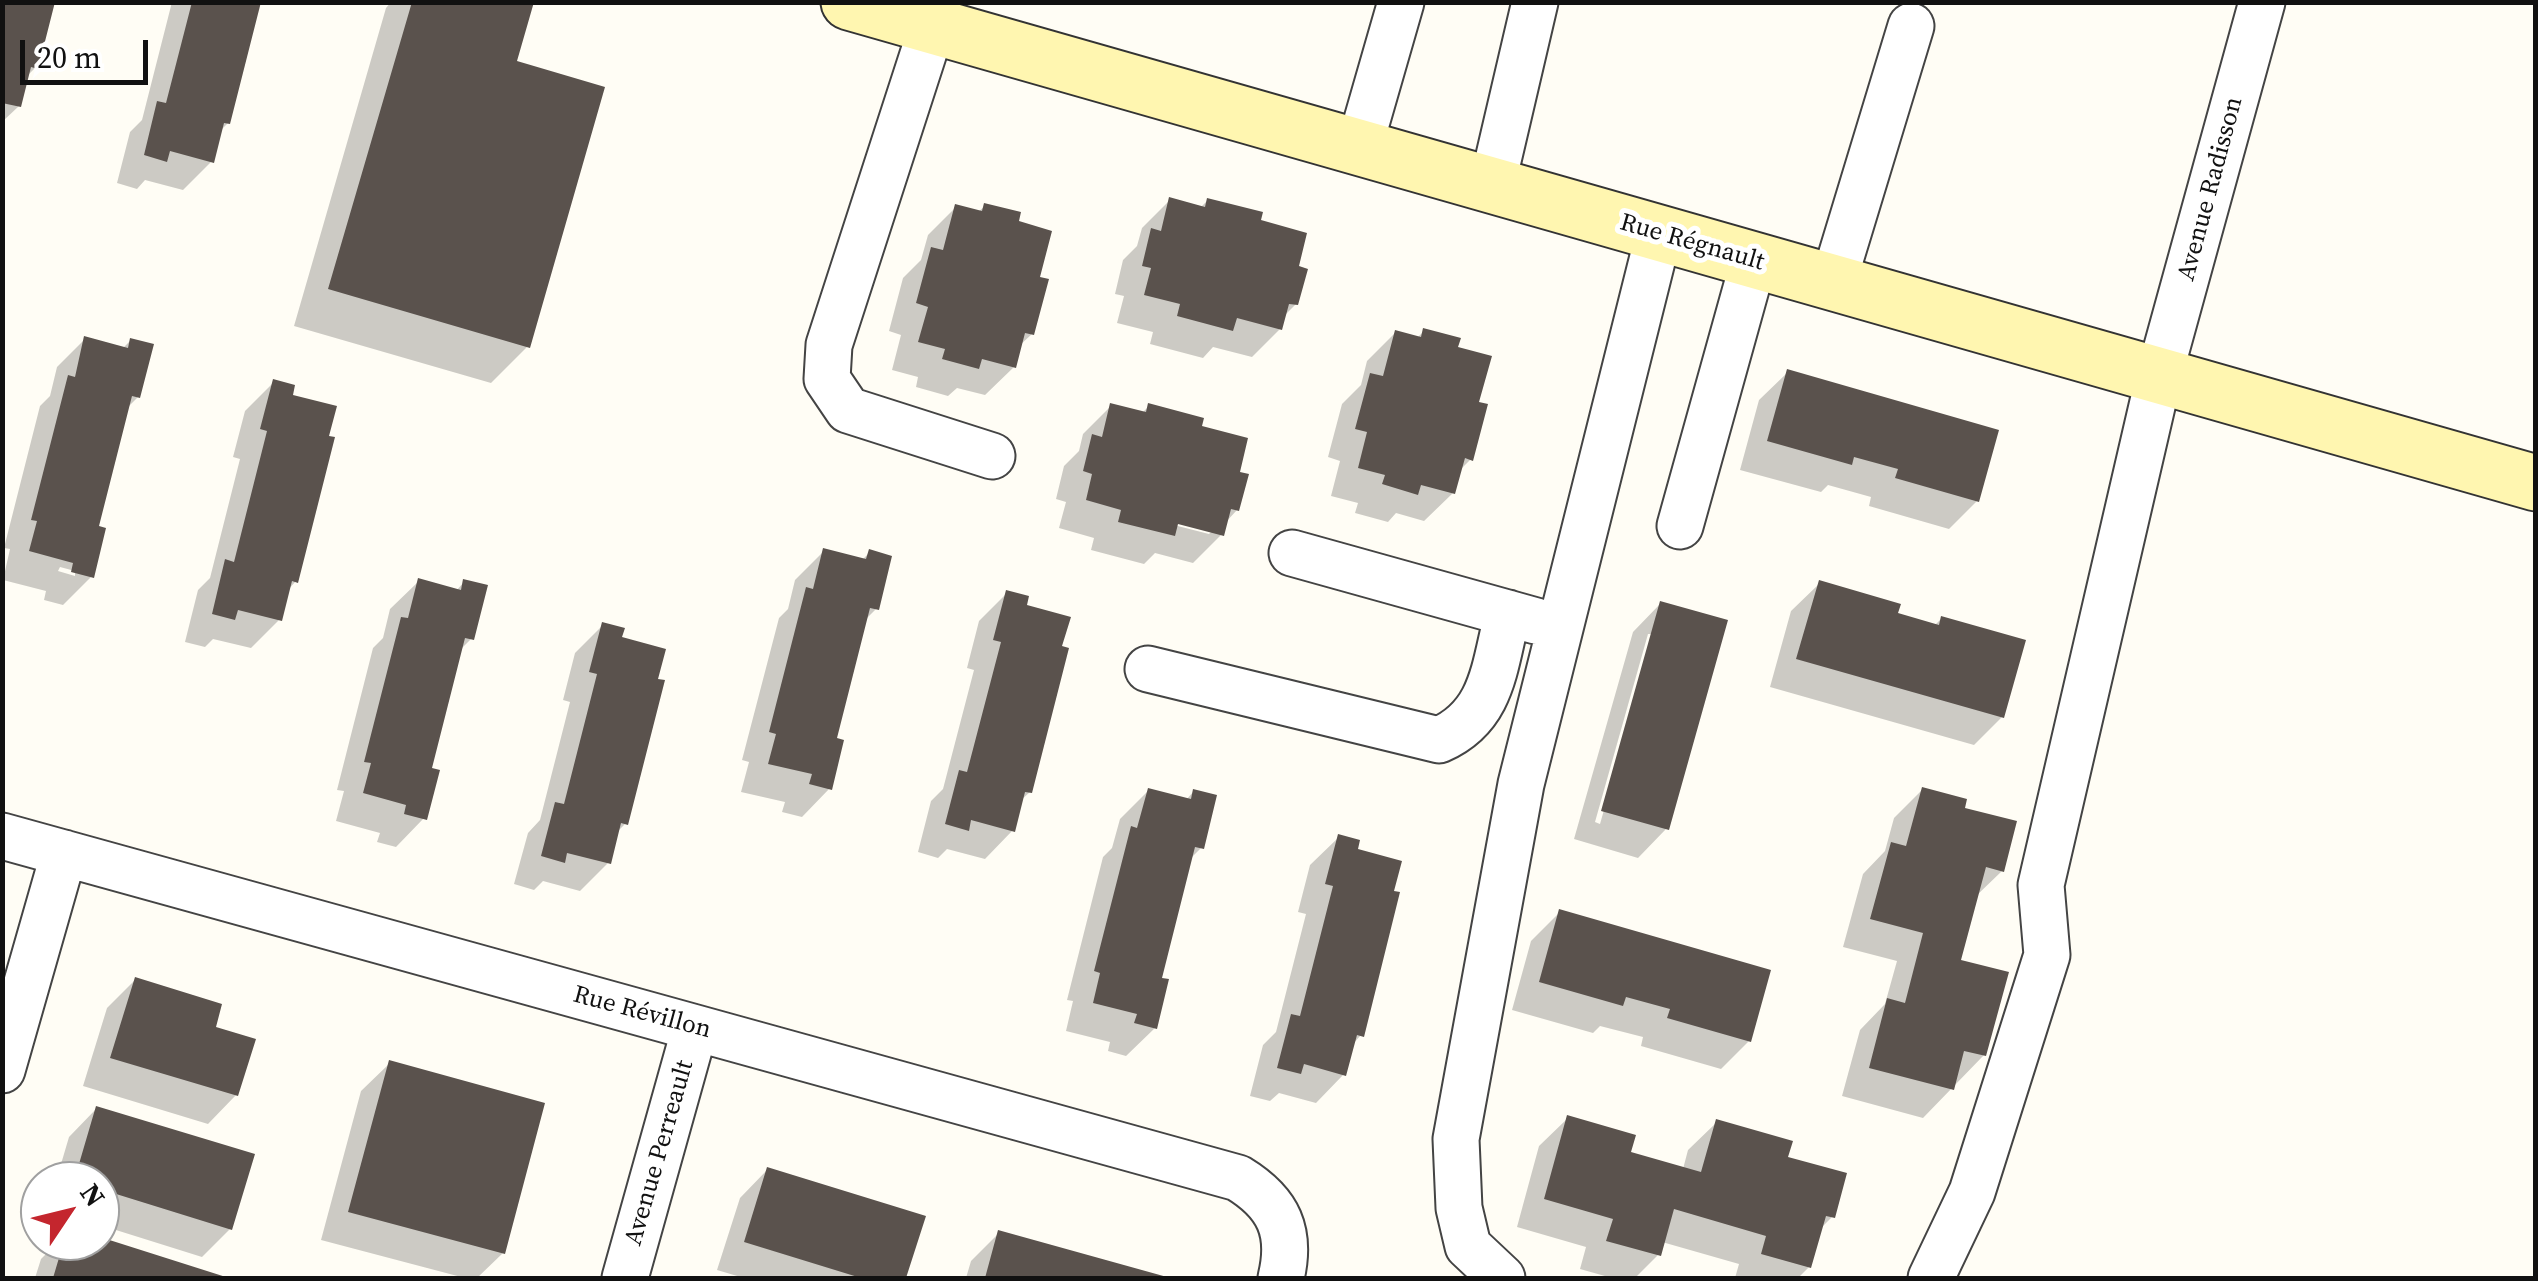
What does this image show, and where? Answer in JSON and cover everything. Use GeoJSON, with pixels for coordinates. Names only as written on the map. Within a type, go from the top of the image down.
{"type":"FeatureCollection","features":[{"type":"Feature","properties":{"kind":"street","name":"Rue Régnault"},"geometry":{"type":"LineString","coordinates":[[849,2],[954,21],[1359,148],[2536,483]]}},
{"type":"Feature","properties":{"kind":"street"},"geometry":{"type":"LineString","coordinates":[[1359,148],[1401,2]]}},
{"type":"Feature","properties":{"kind":"street"},"geometry":{"type":"LineString","coordinates":[[1492,186],[1535,2]]}},
{"type":"Feature","properties":{"kind":"street","name":"Avenue Radisson"},"geometry":{"type":"LineString","coordinates":[[1930,1278],[1972,1192],[2047,955],[2042,884],[2159,376],[2262,2]]}},
{"type":"Feature","properties":{"kind":"street"},"geometry":{"type":"LineString","coordinates":[[954,21],[829,344],[827,380],[848,410],[992,456]]}},
{"type":"Feature","properties":{"kind":"street"},"geometry":{"type":"LineString","coordinates":[[1833,283],[1911,26]]}},
{"type":"Feature","properties":{"kind":"street"},"geometry":{"type":"LineString","coordinates":[[1502,1278],[1468,1246],[1459,1208],[1456,1139],[1521,784],[1659,234]]}},
{"type":"Feature","properties":{"kind":"street"},"geometry":{"type":"LineString","coordinates":[[1680,526],[1754,260]]}},
{"type":"Feature","properties":{"kind":"street"},"geometry":{"type":"LineString","coordinates":[[1292,553],[1560,628]]}},
{"type":"Feature","properties":{"kind":"street"},"geometry":{"type":"LineString","coordinates":[[1148,669],[1439,740],[1460,731],[1486,699],[1508,613]]}},
{"type":"Feature","properties":{"kind":"street","name":"Rue Révillon"},"geometry":{"type":"LineString","coordinates":[[2,836],[1238,1178],[1263,1193],[1280,1220],[1286,1254],[1281,1278]]}},
{"type":"Feature","properties":{"kind":"street"},"geometry":{"type":"LineString","coordinates":[[2,1070],[64,853]]}},
{"type":"Feature","properties":{"kind":"street","name":"Avenue Perreault"},"geometry":{"type":"LineString","coordinates":[[625,1278],[695,1028]]}},
{"type":"Feature","properties":{"kind":"building"},"geometry":{"type":"Polygon","coordinates":[[[2,2],[55,2],[38,69],[31,67],[21,107],[2,103],[2,2]]]}},
{"type":"Feature","properties":{"kind":"building"},"geometry":{"type":"Polygon","coordinates":[[[192,2],[261,2],[230,124],[224,123],[214,163],[170,151],[167,162],[144,155],[157,101],[166,103],[192,2]]]}},
{"type":"Feature","properties":{"kind":"building"},"geometry":{"type":"Polygon","coordinates":[[[412,2],[534,2],[517,61],[605,87],[530,348],[328,289],[412,2]]]}},
{"type":"Feature","properties":{"kind":"building"},"geometry":{"type":"Polygon","coordinates":[[[1169,197],[1205,207],[1207,198],[1263,212],[1261,220],[1307,233],[1299,266],[1308,269],[1298,305],[1289,304],[1282,330],[1237,318],[1233,331],[1177,316],[1180,304],[1144,295],[1151,268],[1142,266],[1151,228],[1161,231],[1169,197]]]}},
{"type":"Feature","properties":{"kind":"building"},"geometry":{"type":"Polygon","coordinates":[[[984,203],[1021,212],[1019,221],[1052,231],[1040,277],[1049,279],[1034,335],[1025,333],[1016,368],[982,359],[979,369],[942,359],[945,349],[918,342],[928,307],[916,303],[931,247],[943,250],[955,204],[982,211],[984,203]]]}},
{"type":"Feature","properties":{"kind":"building"},"geometry":{"type":"Polygon","coordinates":[[[1423,328],[1461,338],[1458,347],[1492,356],[1479,402],[1488,404],[1473,461],[1465,458],[1455,494],[1421,485],[1418,495],[1382,484],[1385,475],[1358,468],[1367,432],[1355,429],[1370,373],[1383,376],[1395,330],[1421,337],[1423,328]]]}},
{"type":"Feature","properties":{"kind":"building"},"geometry":{"type":"Polygon","coordinates":[[[84,336],[128,348],[130,338],[154,344],[140,398],[132,396],[99,526],[106,528],[94,578],[71,572],[73,563],[29,551],[37,521],[31,520],[68,375],[75,377],[84,336]]]}},
{"type":"Feature","properties":{"kind":"building"},"geometry":{"type":"Polygon","coordinates":[[[1787,369],[1999,430],[1979,502],[1895,478],[1898,469],[1854,457],[1852,465],[1767,441],[1787,369]]]}},
{"type":"Feature","properties":{"kind":"building"},"geometry":{"type":"Polygon","coordinates":[[[273,379],[295,385],[293,395],[337,406],[329,436],[335,437],[298,583],[292,581],[282,621],[238,610],[235,620],[212,614],[225,559],[234,562],[267,431],[260,429],[273,379]]]}},
{"type":"Feature","properties":{"kind":"building"},"geometry":{"type":"Polygon","coordinates":[[[1110,403],[1146,412],[1148,403],[1204,418],[1202,426],[1248,438],[1240,472],[1249,474],[1239,511],[1231,509],[1224,536],[1178,524],[1175,536],[1118,522],[1121,510],[1086,500],[1092,474],[1083,471],[1092,434],[1102,437],[1110,403]]]}},
{"type":"Feature","properties":{"kind":"building"},"geometry":{"type":"Polygon","coordinates":[[[823,548],[866,559],[869,549],[892,556],[879,610],[870,608],[837,738],[844,740],[832,790],[809,784],[812,774],[768,764],[776,734],[769,732],[806,587],[813,589],[823,548]]]}},
{"type":"Feature","properties":{"kind":"building"},"geometry":{"type":"Polygon","coordinates":[[[418,578],[461,590],[463,579],[488,585],[474,640],[465,638],[432,768],[440,770],[427,820],[404,814],[406,805],[363,793],[371,763],[364,762],[401,617],[408,618],[418,578]]]}},
{"type":"Feature","properties":{"kind":"building"},"geometry":{"type":"Polygon","coordinates":[[[1819,580],[1901,604],[1898,613],[1939,625],[1941,616],[2026,640],[2004,718],[1796,659],[1819,580]]]}},
{"type":"Feature","properties":{"kind":"building"},"geometry":{"type":"Polygon","coordinates":[[[1006,590],[1029,596],[1027,605],[1071,617],[1062,646],[1069,648],[1032,793],[1025,792],[1015,832],[971,820],[969,831],[945,824],[959,770],[967,772],[1001,642],[993,640],[1006,590]]]}},
{"type":"Feature","properties":{"kind":"building"},"geometry":{"type":"Polygon","coordinates":[[[1660,601],[1728,620],[1669,830],[1601,811],[1660,601]]]}},
{"type":"Feature","properties":{"kind":"building"},"geometry":{"type":"Polygon","coordinates":[[[602,622],[625,628],[622,637],[666,649],[658,679],[665,680],[628,825],[621,823],[611,864],[567,853],[565,863],[541,856],[555,802],[564,804],[597,674],[589,672],[602,622]]]}},
{"type":"Feature","properties":{"kind":"building"},"geometry":{"type":"Polygon","coordinates":[[[1922,787],[1967,799],[1965,808],[2017,821],[2004,872],[1986,867],[1961,960],[2009,972],[1986,1056],[1964,1051],[1954,1090],[1869,1068],[1887,998],[1905,1003],[1923,933],[1870,919],[1891,842],[1906,846],[1922,787]]]}},
{"type":"Feature","properties":{"kind":"building"},"geometry":{"type":"Polygon","coordinates":[[[1148,788],[1191,799],[1193,789],[1217,795],[1204,849],[1195,847],[1162,978],[1169,979],[1157,1029],[1134,1023],[1137,1014],[1093,1003],[1100,973],[1094,971],[1131,826],[1137,828],[1148,788]]]}},
{"type":"Feature","properties":{"kind":"building"},"geometry":{"type":"Polygon","coordinates":[[[1338,834],[1360,840],[1358,849],[1402,861],[1394,891],[1400,892],[1364,1037],[1357,1035],[1346,1076],[1304,1064],[1301,1074],[1277,1068],[1291,1014],[1300,1016],[1333,886],[1325,884],[1338,834]]]}},
{"type":"Feature","properties":{"kind":"building"},"geometry":{"type":"Polygon","coordinates":[[[1559,909],[1771,970],[1751,1042],[1667,1018],[1670,1009],[1626,997],[1623,1006],[1539,982],[1559,909]]]}},
{"type":"Feature","properties":{"kind":"building"},"geometry":{"type":"Polygon","coordinates":[[[135,977],[222,1004],[216,1027],[256,1039],[238,1096],[110,1058],[135,977]]]}},
{"type":"Feature","properties":{"kind":"building"},"geometry":{"type":"Polygon","coordinates":[[[389,1060],[545,1103],[505,1254],[348,1212],[389,1060]]]}},
{"type":"Feature","properties":{"kind":"building"},"geometry":{"type":"Polygon","coordinates":[[[96,1106],[255,1154],[232,1230],[120,1195],[120,1161],[80,1161],[96,1106]]]}},
{"type":"Feature","properties":{"kind":"building"},"geometry":{"type":"Polygon","coordinates":[[[1567,1115],[1636,1135],[1631,1152],[1701,1172],[1716,1119],[1793,1141],[1788,1157],[1847,1173],[1835,1218],[1826,1216],[1811,1268],[1761,1254],[1766,1236],[1674,1209],[1661,1256],[1606,1241],[1613,1219],[1544,1199],[1567,1115]]]}},
{"type":"Feature","properties":{"kind":"building"},"geometry":{"type":"Polygon","coordinates":[[[767,1167],[926,1216],[906,1278],[861,1278],[744,1242],[767,1167]]]}},
{"type":"Feature","properties":{"kind":"building"},"geometry":{"type":"Polygon","coordinates":[[[998,1230],[1167,1277],[1167,1278],[985,1278],[998,1230]]]}},
{"type":"Feature","properties":{"kind":"building"},"geometry":{"type":"Polygon","coordinates":[[[120,1243],[229,1278],[53,1278],[58,1261],[120,1261],[120,1243]]]}}]}
